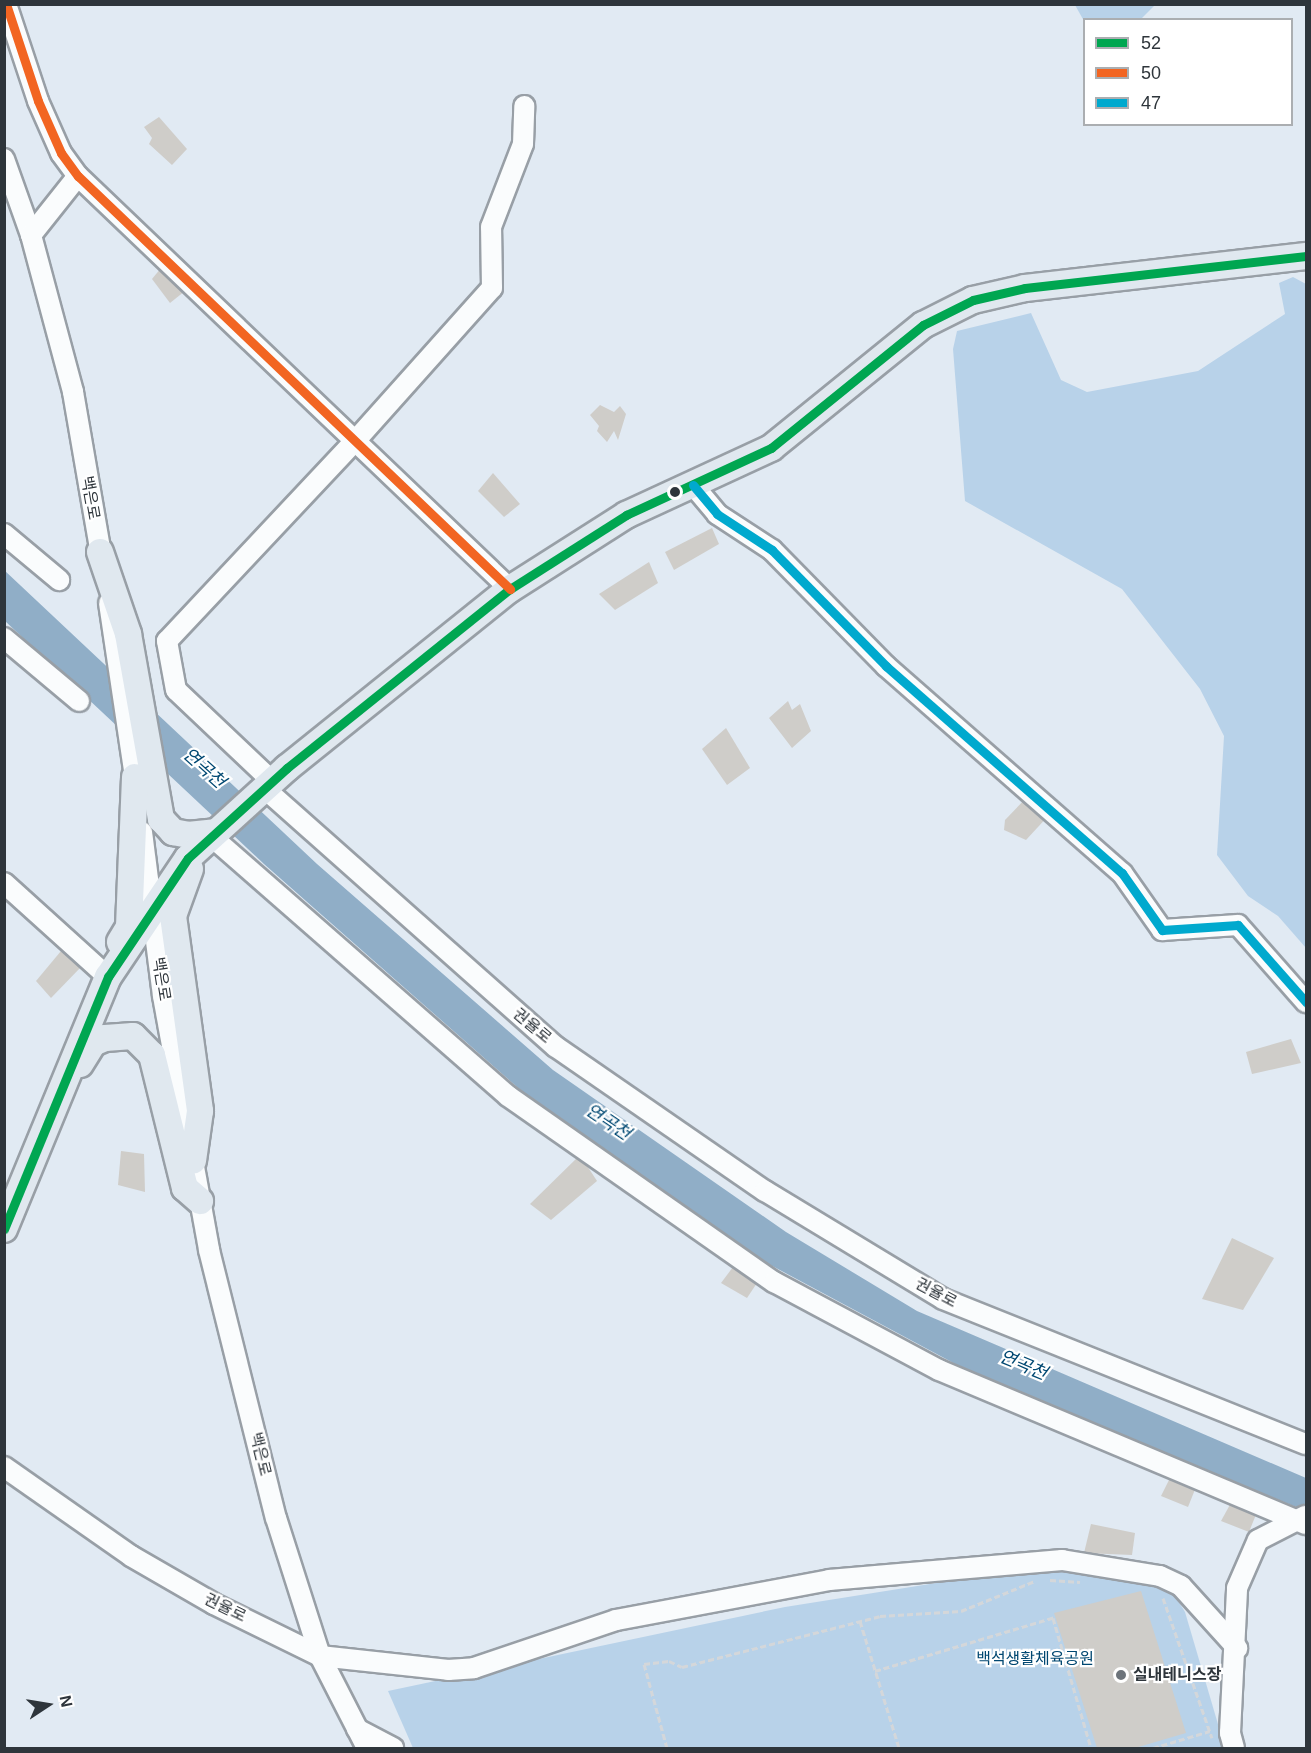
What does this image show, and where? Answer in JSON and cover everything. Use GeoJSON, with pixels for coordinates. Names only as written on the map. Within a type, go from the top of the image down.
{"type":"FeatureCollection","features":[{"type":"Feature","properties":{"kind":"main road"},"geometry":{"type":"LineString","coordinates":[[106,975],[150,910],[211,836],[268,785],[510,589],[583,539],[786,438],[923,325],[973,300],[1025,288],[1306,256]]}},
{"type":"Feature","properties":{"kind":"main road"},"geometry":{"type":"LineString","coordinates":[[4,1229],[70,1072],[106,975],[129,927],[139,767],[120,634],[100,552]]}},
{"type":"Feature","properties":{"kind":"main road"},"geometry":{"type":"LineString","coordinates":[[139,767],[160,819],[173,832],[211,836]]}},
{"type":"Feature","properties":{"kind":"main road"},"geometry":{"type":"LineString","coordinates":[[193,1161],[200,1111],[173,916],[211,836]]}},
{"type":"Feature","properties":{"kind":"main road"},"geometry":{"type":"LineString","coordinates":[[37,1153],[83,1055],[105,1038],[133,1036],[152,1055],[185,1188],[200,1201]]}},
{"type":"Feature","properties":{"kind":"street"},"geometry":{"type":"LineString","coordinates":[[6,4],[39,101],[62,153],[78,176],[510,589]]}},
{"type":"Feature","properties":{"kind":"street"},"geometry":{"type":"LineString","coordinates":[[356,440],[492,288],[491,227],[523,144],[524,106]]}},
{"type":"Feature","properties":{"kind":"street","name":"백은로"},"geometry":{"type":"LineString","coordinates":[[4,159],[12,209],[31,235],[73,392],[100,552]]}},
{"type":"Feature","properties":{"kind":"street"},"geometry":{"type":"LineString","coordinates":[[31,235],[78,176]]}},
{"type":"Feature","properties":{"kind":"street","name":"권율로"},"geometry":{"type":"LineString","coordinates":[[356,440],[167,640],[176,690],[268,785],[556,1047],[765,1191],[943,1299],[1306,1444]]}},
{"type":"Feature","properties":{"kind":"street"},"geometry":{"type":"LineString","coordinates":[[693,485],[717,514],[772,550],[886,666],[1122,873],[1162,930],[1238,926],[1306,1002]]}},
{"type":"Feature","properties":{"kind":"street"},"geometry":{"type":"LineString","coordinates":[[4,534],[59,580]]}},
{"type":"Feature","properties":{"kind":"street"},"geometry":{"type":"LineString","coordinates":[[4,638],[79,701]]}},
{"type":"Feature","properties":{"kind":"street","name":"백은로"},"geometry":{"type":"LineString","coordinates":[[139,767],[150,910],[200,1201],[274,1508],[320,1656],[367,1749]]}},
{"type":"Feature","properties":{"kind":"street"},"geometry":{"type":"LineString","coordinates":[[211,836],[508,1096],[774,1282],[939,1370],[1304,1520]]}},
{"type":"Feature","properties":{"kind":"street"},"geometry":{"type":"LineString","coordinates":[[4,883],[106,975]]}},
{"type":"Feature","properties":{"kind":"street","name":"권율로"},"geometry":{"type":"LineString","coordinates":[[4,1467],[131,1556],[320,1656],[448,1670],[474,1668],[616,1620],[829,1580],[1062,1560],[1170,1581],[1237,1648]]}},
{"type":"Feature","properties":{"kind":"street"},"geometry":{"type":"LineString","coordinates":[[1234,1749],[1230,1733],[1237,1648],[1237,1588],[1258,1540],[1304,1520]]}},
{"type":"Feature","properties":{"kind":"street"},"geometry":{"type":"LineString","coordinates":[[357,1729],[393,1749]]}},
{"type":"Feature","properties":{"kind":"path"},"geometry":{"type":"LineString","coordinates":[[667,1749],[644,1664],[669,1661],[682,1667],[859,1621],[961,1611],[1041,1579],[1085,1582]]}},
{"type":"Feature","properties":{"kind":"path"},"geometry":{"type":"LineString","coordinates":[[1160,1595],[1169,1603],[1215,1749]]}},
{"type":"Feature","properties":{"kind":"path"},"geometry":{"type":"LineString","coordinates":[[875,1671],[1054,1617],[1090,1749]]}},
{"type":"Feature","properties":{"kind":"path"},"geometry":{"type":"LineString","coordinates":[[859,1621],[898,1749]]}},
{"type":"Feature","properties":{"kind":"path"},"geometry":{"type":"LineString","coordinates":[[1153,1749],[1210,1731]]}},
{"type":"Feature","properties":{"kind":"green space"},"geometry":{"type":"Polygon","coordinates":[[[1075,5],[1155,5],[1142,18],[1083,19],[1075,5]]]}},
{"type":"Feature","properties":{"kind":"green space"},"geometry":{"type":"Polygon","coordinates":[[[1293,277],[1306,284],[1306,948],[1278,916],[1248,896],[1217,855],[1224,736],[1200,689],[1122,589],[965,501],[953,349],[957,331],[1031,313],[1061,380],[1087,392],[1198,371],[1285,314],[1279,283],[1293,277]]]}},
{"type":"Feature","properties":{"kind":"green space","name":"백석생활체육공원"},"geometry":{"type":"Polygon","coordinates":[[[1037,1567],[1168,1584],[1185,1612],[1225,1748],[413,1748],[388,1691],[785,1607],[1037,1567]]]}},
{"type":"Feature","properties":{"kind":"water","name":"연곡천"},"geometry":{"type":"Polygon","coordinates":[[[4,570],[317,864],[553,1070],[786,1232],[917,1311],[1306,1478],[1306,1511],[989,1382],[763,1261],[525,1094],[264,864],[5,621],[4,570]]]}},
{"type":"Feature","properties":{"kind":"building"},"geometry":{"type":"Polygon","coordinates":[[[159,117],[187,149],[172,165],[149,144],[152,138],[144,127],[159,117]]]}},
{"type":"Feature","properties":{"kind":"building"},"geometry":{"type":"Polygon","coordinates":[[[161,268],[185,291],[170,303],[152,279],[161,268]]]}},
{"type":"Feature","properties":{"kind":"building"},"geometry":{"type":"Polygon","coordinates":[[[600,405],[614,412],[620,406],[626,414],[618,440],[614,431],[607,442],[597,431],[599,426],[590,415],[600,405]]]}},
{"type":"Feature","properties":{"kind":"building"},"geometry":{"type":"Polygon","coordinates":[[[493,473],[520,504],[504,517],[478,491],[493,473]]]}},
{"type":"Feature","properties":{"kind":"building"},"geometry":{"type":"Polygon","coordinates":[[[712,528],[719,544],[674,570],[665,552],[712,528]]]}},
{"type":"Feature","properties":{"kind":"building"},"geometry":{"type":"Polygon","coordinates":[[[649,562],[658,583],[615,610],[599,594],[649,562]]]}},
{"type":"Feature","properties":{"kind":"building"},"geometry":{"type":"Polygon","coordinates":[[[788,701],[792,710],[800,704],[811,731],[792,748],[769,718],[788,701]]]}},
{"type":"Feature","properties":{"kind":"building"},"geometry":{"type":"Polygon","coordinates":[[[726,728],[750,768],[727,785],[702,749],[726,728]]]}},
{"type":"Feature","properties":{"kind":"building"},"geometry":{"type":"Polygon","coordinates":[[[1027,797],[1050,814],[1026,840],[1004,830],[1005,820],[1027,797]]]}},
{"type":"Feature","properties":{"kind":"building"},"geometry":{"type":"Polygon","coordinates":[[[61,951],[81,967],[51,998],[36,981],[61,951]]]}},
{"type":"Feature","properties":{"kind":"building"},"geometry":{"type":"Polygon","coordinates":[[[1291,1039],[1301,1063],[1252,1074],[1246,1052],[1291,1039]]]}},
{"type":"Feature","properties":{"kind":"building"},"geometry":{"type":"Polygon","coordinates":[[[121,1151],[144,1154],[145,1192],[118,1185],[121,1151]]]}},
{"type":"Feature","properties":{"kind":"building"},"geometry":{"type":"Polygon","coordinates":[[[580,1155],[597,1181],[551,1220],[530,1204],[580,1155]]]}},
{"type":"Feature","properties":{"kind":"building"},"geometry":{"type":"Polygon","coordinates":[[[1232,1238],[1274,1258],[1243,1310],[1202,1299],[1232,1238]]]}},
{"type":"Feature","properties":{"kind":"building"},"geometry":{"type":"Polygon","coordinates":[[[736,1263],[759,1280],[747,1298],[721,1283],[736,1263]]]}},
{"type":"Feature","properties":{"kind":"building"},"geometry":{"type":"Polygon","coordinates":[[[1171,1476],[1196,1487],[1188,1507],[1161,1496],[1171,1476]]]}},
{"type":"Feature","properties":{"kind":"building"},"geometry":{"type":"Polygon","coordinates":[[[1232,1501],[1257,1512],[1249,1532],[1221,1521],[1232,1501]]]}},
{"type":"Feature","properties":{"kind":"building"},"geometry":{"type":"Polygon","coordinates":[[[1091,1524],[1135,1533],[1132,1555],[1084,1553],[1091,1524]]]}},
{"type":"Feature","properties":{"kind":"building","name":"실내테니스장"},"geometry":{"type":"Polygon","coordinates":[[[1141,1591],[1186,1733],[1135,1748],[1097,1748],[1054,1613],[1141,1591]]]}},
{"type":"Feature","properties":{"kind":"transit line","name":"50"},"geometry":{"type":"LineString","coordinates":[[6,4],[38,101],[61,153],[78,176],[510,589]]}},
{"type":"Feature","properties":{"kind":"transit line","name":"52"},"geometry":{"type":"LineString","coordinates":[[4,1229],[108,977],[188,858],[287,768],[510,589],[626,515],[771,448],[923,325],[973,300],[1025,288],[1306,256]]}},
{"type":"Feature","properties":{"kind":"transit line","name":"47"},"geometry":{"type":"LineString","coordinates":[[693,485],[717,514],[772,550],[886,666],[1122,873],[1162,930],[1238,925],[1306,1002]]}},
{"type":"Feature","properties":{"kind":"place","name":"실내테니스장"},"geometry":{"type":"Point","coordinates":[1121,1675]}}]}
